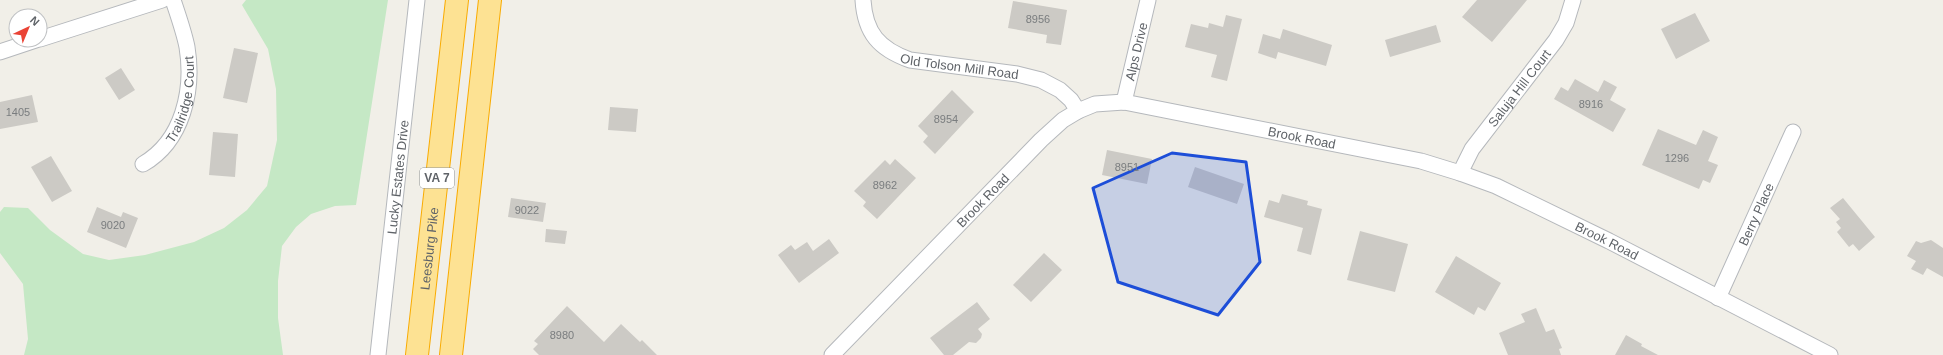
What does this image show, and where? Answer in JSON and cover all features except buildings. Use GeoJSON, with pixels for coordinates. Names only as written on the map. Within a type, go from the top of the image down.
{"type":"FeatureCollection","features":[{"type":"Feature","properties":{"kind":"highway","name":"Leesburg Pike"},"geometry":{"type":"LineString","coordinates":[[417,355],[457,0]]}},
{"type":"Feature","properties":{"kind":"highway","name":"VA 7"},"geometry":{"type":"LineString","coordinates":[[451,355],[490,0]]}},
{"type":"Feature","properties":{"kind":"street"},"geometry":{"type":"LineString","coordinates":[[48,36],[162,0]]}},
{"type":"Feature","properties":{"kind":"street","name":"Trailridge Court"},"geometry":{"type":"LineString","coordinates":[[143,164],[160,151],[172,137],[184,109],[189,89],[190,67],[187,46],[173,0]]}},
{"type":"Feature","properties":{"kind":"street","name":"Lucky Estates Drive"},"geometry":{"type":"LineString","coordinates":[[378,355],[417,0]]}},
{"type":"Feature","properties":{"kind":"street","name":"Old Tolson Mill Road"},"geometry":{"type":"LineString","coordinates":[[863,0],[866,23],[872,35],[882,46],[896,55],[910,60],[1017,74],[1040,80],[1060,90],[1071,100],[1078,111]]}},
{"type":"Feature","properties":{"kind":"street","name":"Alps Drive"},"geometry":{"type":"LineString","coordinates":[[1124,102],[1148,0]]}},
{"type":"Feature","properties":{"kind":"street","name":"Saluja Hill Court"},"geometry":{"type":"LineString","coordinates":[[1460,173],[1472,149],[1556,40],[1566,23],[1573,0]]}},
{"type":"Feature","properties":{"kind":"street"},"geometry":{"type":"LineString","coordinates":[[0,52],[12,48]]}},
{"type":"Feature","properties":{"kind":"street","name":"Brook Road"},"geometry":{"type":"LineString","coordinates":[[832,355],[1041,140],[1063,120],[1078,111],[1095,104],[1124,102],[1402,157],[1460,173],[1496,186],[1574,224],[1830,355]]}},
{"type":"Feature","properties":{"kind":"street","name":"Berry Place"},"geometry":{"type":"LineString","coordinates":[[1718,298],[1793,132]]}},
{"type":"Feature","properties":{"kind":"highlighted area"},"geometry":{"type":"Polygon","coordinates":[[[1172,153],[1246,162],[1260,262],[1218,315],[1118,282],[1093,188],[1172,153]]]}},
{"type":"Feature","properties":{"kind":"green space"},"geometry":{"type":"Polygon","coordinates":[[[246,0],[388,0],[356,205],[335,206],[311,214],[296,227],[282,246],[278,281],[278,318],[283,355],[24,355],[28,339],[23,284],[0,253],[0,212],[4,207],[28,208],[50,230],[83,254],[109,260],[145,255],[194,242],[224,228],[247,210],[267,186],[277,140],[276,89],[268,49],[242,5],[246,0]]]}}]}
